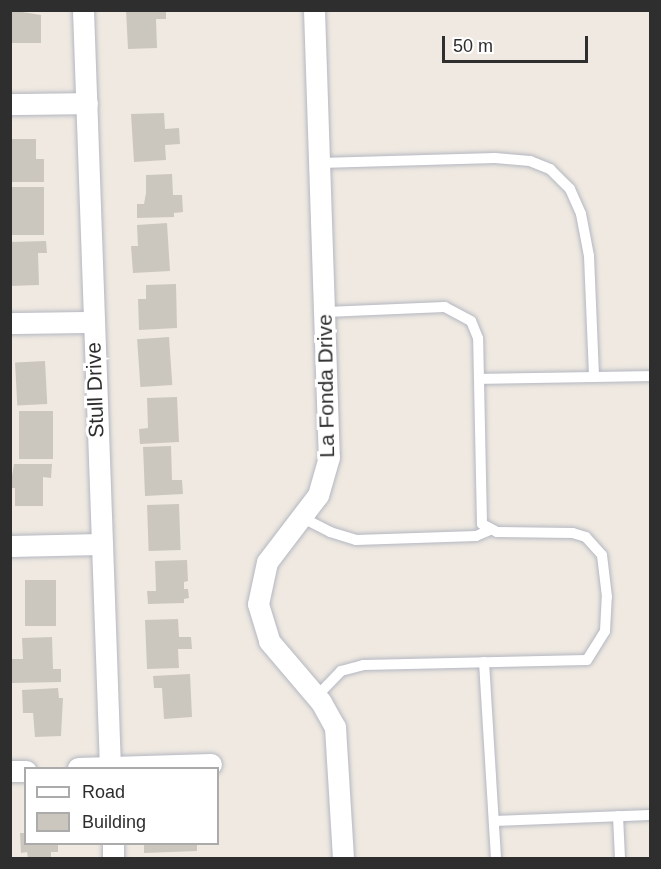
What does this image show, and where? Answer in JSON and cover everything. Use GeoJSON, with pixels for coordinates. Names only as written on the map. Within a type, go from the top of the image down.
{"type":"FeatureCollection","features":[{"type":"Feature","properties":{"kind":"street","name":"Stull Drive"},"geometry":{"type":"LineString","coordinates":[[83,10],[110,767]]}},
{"type":"Feature","properties":{"kind":"street","name":"La Fonda Drive"},"geometry":{"type":"LineString","coordinates":[[314,10],[329,457],[318,495],[267,562],[258,604],[269,641],[329,714],[338,741],[343,858]]}},
{"type":"Feature","properties":{"kind":"street"},"geometry":{"type":"LineString","coordinates":[[10,104],[87,103]]}},
{"type":"Feature","properties":{"kind":"street"},"geometry":{"type":"LineString","coordinates":[[10,323],[93,322]]}},
{"type":"Feature","properties":{"kind":"street"},"geometry":{"type":"LineString","coordinates":[[10,546],[101,544]]}},
{"type":"Feature","properties":{"kind":"street"},"geometry":{"type":"LineString","coordinates":[[135,767],[211,764]]}},
{"type":"Feature","properties":{"kind":"lane"},"geometry":{"type":"LineString","coordinates":[[320,163],[495,158],[539,164],[557,175],[570,189],[581,214],[589,256],[594,376]]}},
{"type":"Feature","properties":{"kind":"lane"},"geometry":{"type":"LineString","coordinates":[[325,312],[455,310],[471,321],[478,338],[482,523],[488,531]]}},
{"type":"Feature","properties":{"kind":"lane"},"geometry":{"type":"LineString","coordinates":[[479,379],[651,376]]}},
{"type":"Feature","properties":{"kind":"lane"},"geometry":{"type":"LineString","coordinates":[[300,517],[330,532],[356,540],[477,536],[488,531],[573,532],[586,537],[602,555],[607,597],[604,631],[587,660],[363,665],[341,671],[316,696]]}},
{"type":"Feature","properties":{"kind":"lane"},"geometry":{"type":"LineString","coordinates":[[484,662],[496,858]]}},
{"type":"Feature","properties":{"kind":"lane"},"geometry":{"type":"LineString","coordinates":[[494,821],[651,814]]}},
{"type":"Feature","properties":{"kind":"lane"},"geometry":{"type":"LineString","coordinates":[[618,816],[620,858]]}},
{"type":"Feature","properties":{"kind":"building"},"geometry":{"type":"Polygon","coordinates":[[[10,10],[41,15],[41,43],[10,43],[10,10]]]}},
{"type":"Feature","properties":{"kind":"building"},"geometry":{"type":"Polygon","coordinates":[[[126,10],[166,10],[166,19],[156,19],[157,48],[128,49],[126,10]]]}},
{"type":"Feature","properties":{"kind":"building"},"geometry":{"type":"Polygon","coordinates":[[[164,113],[165,129],[179,128],[180,144],[165,145],[166,160],[134,162],[131,114],[164,113]]]}},
{"type":"Feature","properties":{"kind":"building"},"geometry":{"type":"Polygon","coordinates":[[[10,139],[36,139],[36,159],[44,159],[44,182],[10,182],[10,139]]]}},
{"type":"Feature","properties":{"kind":"building"},"geometry":{"type":"Polygon","coordinates":[[[172,174],[173,195],[182,195],[183,212],[174,213],[174,217],[137,218],[137,204],[144,204],[146,175],[172,174]]]}},
{"type":"Feature","properties":{"kind":"building"},"geometry":{"type":"Polygon","coordinates":[[[11,187],[44,187],[44,235],[11,235],[11,187]]]}},
{"type":"Feature","properties":{"kind":"building"},"geometry":{"type":"Polygon","coordinates":[[[167,223],[170,271],[133,273],[131,246],[138,246],[137,225],[167,223]]]}},
{"type":"Feature","properties":{"kind":"building"},"geometry":{"type":"Polygon","coordinates":[[[46,241],[47,253],[38,253],[39,285],[10,286],[10,242],[46,241]]]}},
{"type":"Feature","properties":{"kind":"building"},"geometry":{"type":"Polygon","coordinates":[[[176,284],[177,328],[139,330],[138,299],[146,299],[146,285],[176,284]]]}},
{"type":"Feature","properties":{"kind":"building"},"geometry":{"type":"Polygon","coordinates":[[[169,337],[172,385],[140,387],[137,339],[169,337]]]}},
{"type":"Feature","properties":{"kind":"building"},"geometry":{"type":"Polygon","coordinates":[[[45,361],[47,404],[17,406],[15,363],[45,361]]]}},
{"type":"Feature","properties":{"kind":"building"},"geometry":{"type":"Polygon","coordinates":[[[177,397],[179,442],[140,444],[139,429],[148,428],[147,398],[177,397]]]}},
{"type":"Feature","properties":{"kind":"building"},"geometry":{"type":"Polygon","coordinates":[[[19,411],[53,411],[53,459],[19,459],[19,411]]]}},
{"type":"Feature","properties":{"kind":"building"},"geometry":{"type":"Polygon","coordinates":[[[171,446],[172,480],[182,480],[183,494],[145,496],[143,447],[171,446]]]}},
{"type":"Feature","properties":{"kind":"building"},"geometry":{"type":"Polygon","coordinates":[[[14,464],[52,464],[51,478],[43,477],[43,506],[15,506],[15,488],[10,488],[14,464]]]}},
{"type":"Feature","properties":{"kind":"building"},"geometry":{"type":"Polygon","coordinates":[[[179,504],[181,550],[149,551],[147,505],[179,504]]]}},
{"type":"Feature","properties":{"kind":"building"},"geometry":{"type":"Polygon","coordinates":[[[187,560],[188,581],[184,582],[184,589],[188,589],[189,598],[184,599],[184,603],[148,604],[147,591],[156,591],[155,561],[187,560]]]}},
{"type":"Feature","properties":{"kind":"building"},"geometry":{"type":"Polygon","coordinates":[[[25,580],[56,580],[56,626],[25,626],[25,580]]]}},
{"type":"Feature","properties":{"kind":"building"},"geometry":{"type":"Polygon","coordinates":[[[178,619],[179,637],[191,637],[192,649],[178,649],[179,668],[147,669],[145,620],[178,619]]]}},
{"type":"Feature","properties":{"kind":"building"},"geometry":{"type":"Polygon","coordinates":[[[52,637],[53,669],[61,669],[61,682],[12,683],[12,659],[23,659],[22,638],[52,637]]]}},
{"type":"Feature","properties":{"kind":"building"},"geometry":{"type":"Polygon","coordinates":[[[190,674],[192,717],[164,719],[162,688],[154,688],[153,676],[190,674]]]}},
{"type":"Feature","properties":{"kind":"building"},"geometry":{"type":"Polygon","coordinates":[[[58,688],[59,698],[63,698],[61,736],[35,737],[33,713],[23,713],[22,690],[58,688]]]}},
{"type":"Feature","properties":{"kind":"building"},"geometry":{"type":"Polygon","coordinates":[[[20,833],[24,833],[24,845],[58,845],[58,852],[51,852],[51,858],[28,858],[27,852],[21,853],[20,833]]]}},
{"type":"Feature","properties":{"kind":"building"},"geometry":{"type":"Polygon","coordinates":[[[144,845],[197,845],[197,851],[144,853],[144,845]]]}}]}
